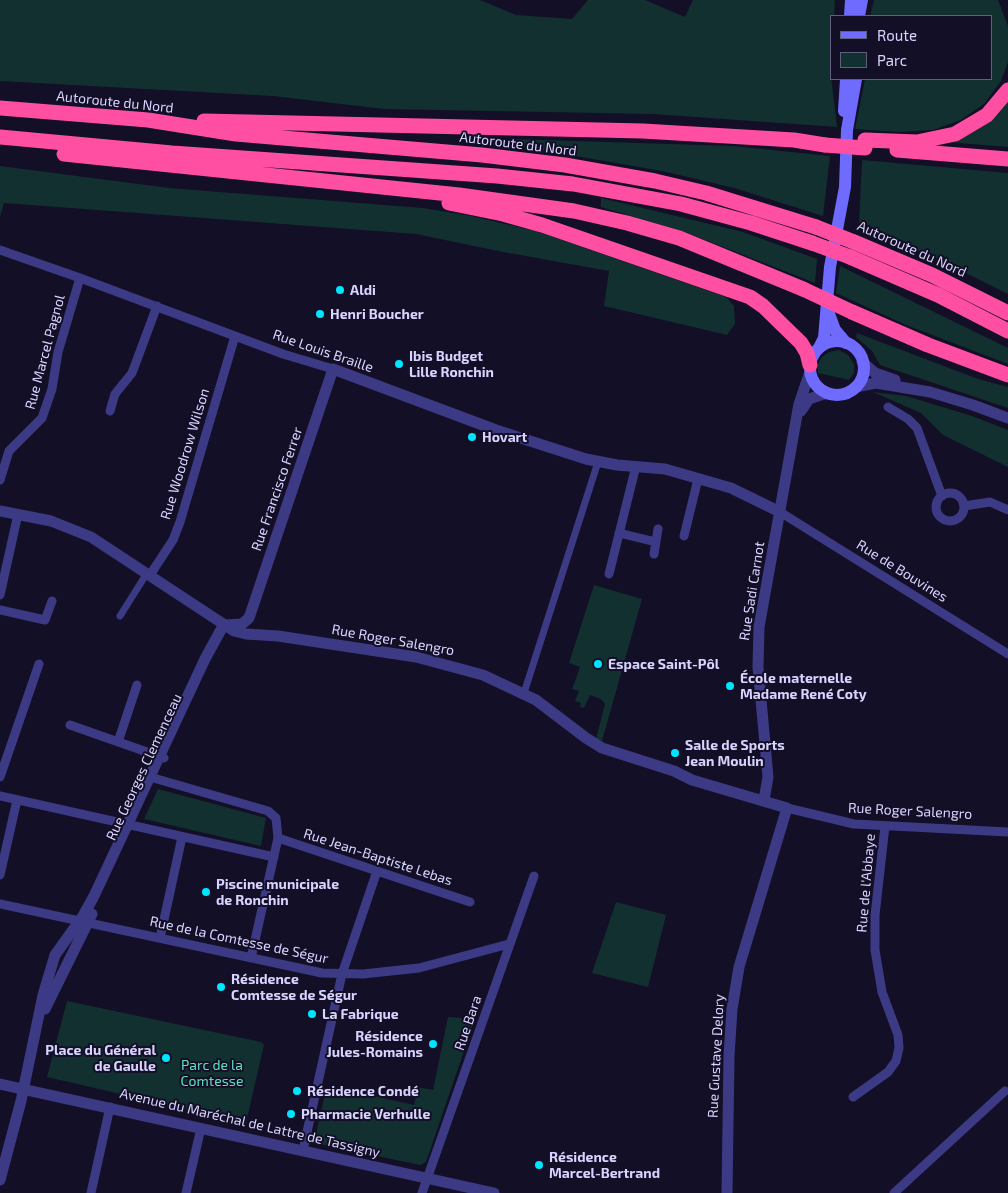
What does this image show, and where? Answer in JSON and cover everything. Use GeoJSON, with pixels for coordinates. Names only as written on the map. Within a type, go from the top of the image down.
{"type":"FeatureCollection","features":[{"type":"Feature","properties":{"kind":"highway"},"geometry":{"type":"LineString","coordinates":[[865,144],[917,142],[955,134],[987,115],[1008,90]]}},
{"type":"Feature","properties":{"kind":"highway","name":"Autoroute du Nord"},"geometry":{"type":"LineString","coordinates":[[0,108],[148,120],[220,132],[482,155],[600,170],[706,193],[816,227],[932,275],[1008,313]]}},
{"type":"Feature","properties":{"kind":"highway"},"geometry":{"type":"LineString","coordinates":[[148,120],[643,131],[826,141],[1008,159]]}},
{"type":"Feature","properties":{"kind":"highway"},"geometry":{"type":"LineString","coordinates":[[0,137],[182,154],[497,176],[573,184],[681,204],[751,223],[812,243],[930,292],[1008,331]]}},
{"type":"Feature","properties":{"kind":"highway"},"geometry":{"type":"LineString","coordinates":[[0,148],[486,198],[592,214],[696,244],[944,352],[1008,375]]}},
{"type":"Feature","properties":{"kind":"highway"},"geometry":{"type":"LineString","coordinates":[[312,180],[503,214],[563,232],[742,294],[763,306],[801,343],[808,353],[810,369]]}},
{"type":"Feature","properties":{"kind":"main road"},"geometry":{"type":"LineString","coordinates":[[850,15],[851,0]]}},
{"type":"Feature","properties":{"kind":"main road"},"geometry":{"type":"LineString","coordinates":[[859,15],[862,0]]}},
{"type":"Feature","properties":{"kind":"main road"},"geometry":{"type":"LineString","coordinates":[[846,80],[844,114],[847,130]]}},
{"type":"Feature","properties":{"kind":"main road"},"geometry":{"type":"LineString","coordinates":[[820,348],[824,338],[830,267],[845,187],[847,130],[856,80]]}},
{"type":"Feature","properties":{"kind":"main road"},"geometry":{"type":"LineString","coordinates":[[826,304],[833,326],[846,343],[858,352],[862,362],[862,377],[855,388],[840,395],[827,393],[816,385],[810,369],[814,354],[820,348],[832,342],[846,343]]}},
{"type":"Feature","properties":{"kind":"street","name":"Rue Louis Braille"},"geometry":{"type":"LineString","coordinates":[[0,250],[235,336],[333,369],[496,430],[598,462],[665,469],[698,478],[738,490],[780,512]]}},
{"type":"Feature","properties":{"kind":"street","name":"Rue Marcel Pagnol"},"geometry":{"type":"LineString","coordinates":[[0,480],[9,451],[39,424],[47,406],[58,352],[80,278]]}},
{"type":"Feature","properties":{"kind":"street"},"geometry":{"type":"LineString","coordinates":[[110,411],[115,394],[132,373],[157,306]]}},
{"type":"Feature","properties":{"kind":"street","name":"Rue Woodrow Wilson"},"geometry":{"type":"LineString","coordinates":[[149,574],[173,540],[180,522],[235,336]]}},
{"type":"Feature","properties":{"kind":"street"},"geometry":{"type":"LineString","coordinates":[[862,362],[878,374],[1008,418]]}},
{"type":"Feature","properties":{"kind":"street","name":"Rue Francisco Ferrer"},"geometry":{"type":"LineString","coordinates":[[249,618],[333,369]]}},
{"type":"Feature","properties":{"kind":"street","name":"Rue Sadi Carnot"},"geometry":{"type":"LineString","coordinates":[[764,800],[768,777],[758,680],[758,642],[800,400],[810,369]]}},
{"type":"Feature","properties":{"kind":"street"},"geometry":{"type":"LineString","coordinates":[[855,388],[876,383],[930,392]]}},
{"type":"Feature","properties":{"kind":"street","name":"Rue Sadi Carnot"},"geometry":{"type":"LineString","coordinates":[[798,418],[809,399],[827,393]]}},
{"type":"Feature","properties":{"kind":"street"},"geometry":{"type":"LineString","coordinates":[[888,407],[908,419],[917,428],[942,496]]}},
{"type":"Feature","properties":{"kind":"street"},"geometry":{"type":"LineString","coordinates":[[524,693],[598,462]]}},
{"type":"Feature","properties":{"kind":"street"},"geometry":{"type":"LineString","coordinates":[[609,574],[636,466]]}},
{"type":"Feature","properties":{"kind":"street"},"geometry":{"type":"LineString","coordinates":[[684,536],[698,478]]}},
{"type":"Feature","properties":{"kind":"street"},"geometry":{"type":"LineString","coordinates":[[954,494],[962,500],[964,506],[962,515],[957,519],[945,520],[940,517],[936,509],[938,501],[942,496],[954,494]]}},
{"type":"Feature","properties":{"kind":"street"},"geometry":{"type":"LineString","coordinates":[[964,506],[990,502],[1008,510]]}},
{"type":"Feature","properties":{"kind":"street","name":"Rue Roger Salengro"},"geometry":{"type":"LineString","coordinates":[[0,511],[51,521],[76,530],[106,546],[149,574],[228,629],[435,661],[488,676],[524,693],[602,748],[674,771],[692,780],[787,808],[844,822],[1008,832]]}},
{"type":"Feature","properties":{"kind":"street","name":"Rue de Bouvines"},"geometry":{"type":"LineString","coordinates":[[780,512],[1008,654]]}},
{"type":"Feature","properties":{"kind":"street"},"geometry":{"type":"LineString","coordinates":[[0,596],[18,514]]}},
{"type":"Feature","properties":{"kind":"street"},"geometry":{"type":"LineString","coordinates":[[654,554],[658,529]]}},
{"type":"Feature","properties":{"kind":"street"},"geometry":{"type":"LineString","coordinates":[[619,533],[656,542]]}},
{"type":"Feature","properties":{"kind":"street"},"geometry":{"type":"LineString","coordinates":[[120,616],[149,574]]}},
{"type":"Feature","properties":{"kind":"street"},"geometry":{"type":"LineString","coordinates":[[0,610],[45,620],[52,601]]}},
{"type":"Feature","properties":{"kind":"street"},"geometry":{"type":"LineString","coordinates":[[228,629],[242,624],[249,618]]}},
{"type":"Feature","properties":{"kind":"street","name":"Rue Roger Salengro"},"geometry":{"type":"LineString","coordinates":[[249,618],[249,623],[254,629],[278,636]]}},
{"type":"Feature","properties":{"kind":"street","name":"Rue Georges Clemenceau"},"geometry":{"type":"LineString","coordinates":[[84,921],[162,757],[213,643],[228,629]]}},
{"type":"Feature","properties":{"kind":"street"},"geometry":{"type":"LineString","coordinates":[[0,778],[39,664]]}},
{"type":"Feature","properties":{"kind":"street"},"geometry":{"type":"LineString","coordinates":[[118,742],[137,684]]}},
{"type":"Feature","properties":{"kind":"street"},"geometry":{"type":"LineString","coordinates":[[70,724],[162,757]]}},
{"type":"Feature","properties":{"kind":"street"},"geometry":{"type":"LineString","coordinates":[[152,777],[268,811],[276,818],[278,838],[251,958]]}},
{"type":"Feature","properties":{"kind":"street"},"geometry":{"type":"LineString","coordinates":[[0,796],[274,858]]}},
{"type":"Feature","properties":{"kind":"street"},"geometry":{"type":"LineString","coordinates":[[0,875],[17,800]]}},
{"type":"Feature","properties":{"kind":"street","name":"Rue Gustave Delory"},"geometry":{"type":"LineString","coordinates":[[727,1193],[729,1056],[732,1008],[739,967],[787,808]]}},
{"type":"Feature","properties":{"kind":"street","name":"Rue de l'Abbaye"},"geometry":{"type":"LineString","coordinates":[[853,1098],[884,1077],[894,1065],[898,1053],[898,1035],[884,999],[875,950],[875,915],[885,826]]}},
{"type":"Feature","properties":{"kind":"street"},"geometry":{"type":"LineString","coordinates":[[160,938],[182,837]]}},
{"type":"Feature","properties":{"kind":"street","name":"Rue Jean-Baptiste Lebas"},"geometry":{"type":"LineString","coordinates":[[278,838],[470,902]]}},
{"type":"Feature","properties":{"kind":"street"},"geometry":{"type":"LineString","coordinates":[[303,1150],[342,974],[377,871]]}},
{"type":"Feature","properties":{"kind":"street","name":"Rue Bara"},"geometry":{"type":"LineString","coordinates":[[422,1193],[534,876]]}},
{"type":"Feature","properties":{"kind":"street","name":"Rue de la Comtesse de Ségur"},"geometry":{"type":"LineString","coordinates":[[0,904],[304,970],[342,974],[419,968],[510,944]]}},
{"type":"Feature","properties":{"kind":"street"},"geometry":{"type":"LineString","coordinates":[[0,1180],[37,1030],[84,921]]}},
{"type":"Feature","properties":{"kind":"street","name":"Avenue du Maréchal de Lattre de Tassigny"},"geometry":{"type":"LineString","coordinates":[[0,1084],[494,1193]]}},
{"type":"Feature","properties":{"kind":"street"},"geometry":{"type":"LineString","coordinates":[[894,1193],[1005,1091]]}},
{"type":"Feature","properties":{"kind":"street"},"geometry":{"type":"LineString","coordinates":[[91,1193],[110,1107]]}},
{"type":"Feature","properties":{"kind":"street"},"geometry":{"type":"LineString","coordinates":[[187,1193],[201,1128]]}},
{"type":"Feature","properties":{"kind":"green space"},"geometry":{"type":"Polygon","coordinates":[[[0,0],[480,0],[516,15],[572,19],[588,0],[645,0],[685,17],[693,0],[835,0],[834,15],[830,15],[830,80],[837,127],[653,114],[384,109],[273,96],[0,81],[0,0]]]}},
{"type":"Feature","properties":{"kind":"green space"},"geometry":{"type":"Polygon","coordinates":[[[874,0],[998,0],[1008,26],[1008,62],[1001,81],[985,103],[961,120],[933,130],[899,132],[855,129],[865,80],[993,80],[993,15],[870,15],[874,0]]]}},
{"type":"Feature","properties":{"kind":"green space"},"geometry":{"type":"Polygon","coordinates":[[[1008,99],[1008,147],[947,142],[1008,99]]]}},
{"type":"Feature","properties":{"kind":"green space"},"geometry":{"type":"Polygon","coordinates":[[[512,139],[733,146],[830,156],[823,216],[734,188],[662,171],[512,145],[512,139]]]}},
{"type":"Feature","properties":{"kind":"green space"},"geometry":{"type":"Polygon","coordinates":[[[862,160],[1008,173],[1008,294],[944,262],[859,225],[862,160]]]}},
{"type":"Feature","properties":{"kind":"green space"},"geometry":{"type":"Polygon","coordinates":[[[0,166],[169,188],[423,208],[471,216],[536,231],[726,297],[734,306],[735,324],[727,335],[604,306],[609,271],[416,234],[4,203],[0,217],[0,166]]]}},
{"type":"Feature","properties":{"kind":"green space"},"geometry":{"type":"Polygon","coordinates":[[[601,198],[743,232],[817,259],[815,283],[685,232],[601,207],[601,198]]]}},
{"type":"Feature","properties":{"kind":"green space"},"geometry":{"type":"Polygon","coordinates":[[[840,266],[1008,348],[1008,364],[906,325],[836,293],[840,266]]]}},
{"type":"Feature","properties":{"kind":"green space"},"geometry":{"type":"Polygon","coordinates":[[[857,333],[978,379],[1008,387],[1008,408],[880,365],[872,351],[856,337],[857,333]]]}},
{"type":"Feature","properties":{"kind":"green space"},"geometry":{"type":"Polygon","coordinates":[[[839,350],[848,355],[854,364],[854,373],[849,380],[818,373],[818,364],[822,357],[829,352],[839,350]]]}},
{"type":"Feature","properties":{"kind":"green space"},"geometry":{"type":"Polygon","coordinates":[[[873,392],[906,396],[972,416],[1008,430],[1008,467],[943,435],[921,413],[873,392]]]}},
{"type":"Feature","properties":{"kind":"green space","name":"Espace Saint-Pôl"},"geometry":{"type":"Polygon","coordinates":[[[594,585],[642,599],[602,741],[596,739],[605,704],[601,699],[590,695],[584,708],[580,707],[581,703],[575,701],[579,691],[572,689],[580,667],[569,663],[594,585]]]}},
{"type":"Feature","properties":{"kind":"green space"},"geometry":{"type":"Polygon","coordinates":[[[158,789],[266,818],[261,846],[144,819],[158,789]]]}},
{"type":"Feature","properties":{"kind":"green space"},"geometry":{"type":"Polygon","coordinates":[[[616,902],[666,915],[648,987],[592,973],[616,902]]]}},
{"type":"Feature","properties":{"kind":"green space","name":"Parc de la Comtesse"},"geometry":{"type":"Polygon","coordinates":[[[67,1001],[261,1042],[264,1045],[246,1123],[47,1077],[67,1001]]]}},
{"type":"Feature","properties":{"kind":"green space"},"geometry":{"type":"Polygon","coordinates":[[[448,1017],[475,1019],[426,1162],[420,1165],[320,1144],[315,1138],[324,1098],[338,1088],[414,1105],[418,1087],[433,1090],[448,1017]]]}},
{"type":"Feature","properties":{"kind":"place","name":"Aldi"},"geometry":{"type":"Point","coordinates":[340,290]}},
{"type":"Feature","properties":{"kind":"place","name":"Henri Boucher"},"geometry":{"type":"Point","coordinates":[320,314]}},
{"type":"Feature","properties":{"kind":"place","name":"Ibis Budget Lille Ronchin"},"geometry":{"type":"Point","coordinates":[399,364]}},
{"type":"Feature","properties":{"kind":"place","name":"Hovart"},"geometry":{"type":"Point","coordinates":[472,437]}},
{"type":"Feature","properties":{"kind":"place","name":"Espace Saint-Pôl"},"geometry":{"type":"Point","coordinates":[598,664]}},
{"type":"Feature","properties":{"kind":"place","name":"École maternelle Madame René Coty"},"geometry":{"type":"Point","coordinates":[730,686]}},
{"type":"Feature","properties":{"kind":"place","name":"Salle de Sports Jean Moulin"},"geometry":{"type":"Point","coordinates":[675,753]}},
{"type":"Feature","properties":{"kind":"place","name":"Piscine municipale de Ronchin"},"geometry":{"type":"Point","coordinates":[206,892]}},
{"type":"Feature","properties":{"kind":"place","name":"Résidence Comtesse de Ségur"},"geometry":{"type":"Point","coordinates":[221,987]}},
{"type":"Feature","properties":{"kind":"place","name":"La Fabrique"},"geometry":{"type":"Point","coordinates":[312,1014]}},
{"type":"Feature","properties":{"kind":"place","name":"Résidence Jules-Romains"},"geometry":{"type":"Point","coordinates":[433,1044]}},
{"type":"Feature","properties":{"kind":"place","name":"Place du Général de Gaulle"},"geometry":{"type":"Point","coordinates":[166,1058]}},
{"type":"Feature","properties":{"kind":"place","name":"Résidence Condé"},"geometry":{"type":"Point","coordinates":[297,1091]}},
{"type":"Feature","properties":{"kind":"place","name":"Pharmacie Verhulle"},"geometry":{"type":"Point","coordinates":[291,1114]}},
{"type":"Feature","properties":{"kind":"place","name":"Résidence Marcel-Bertrand"},"geometry":{"type":"Point","coordinates":[539,1165]}}]}
